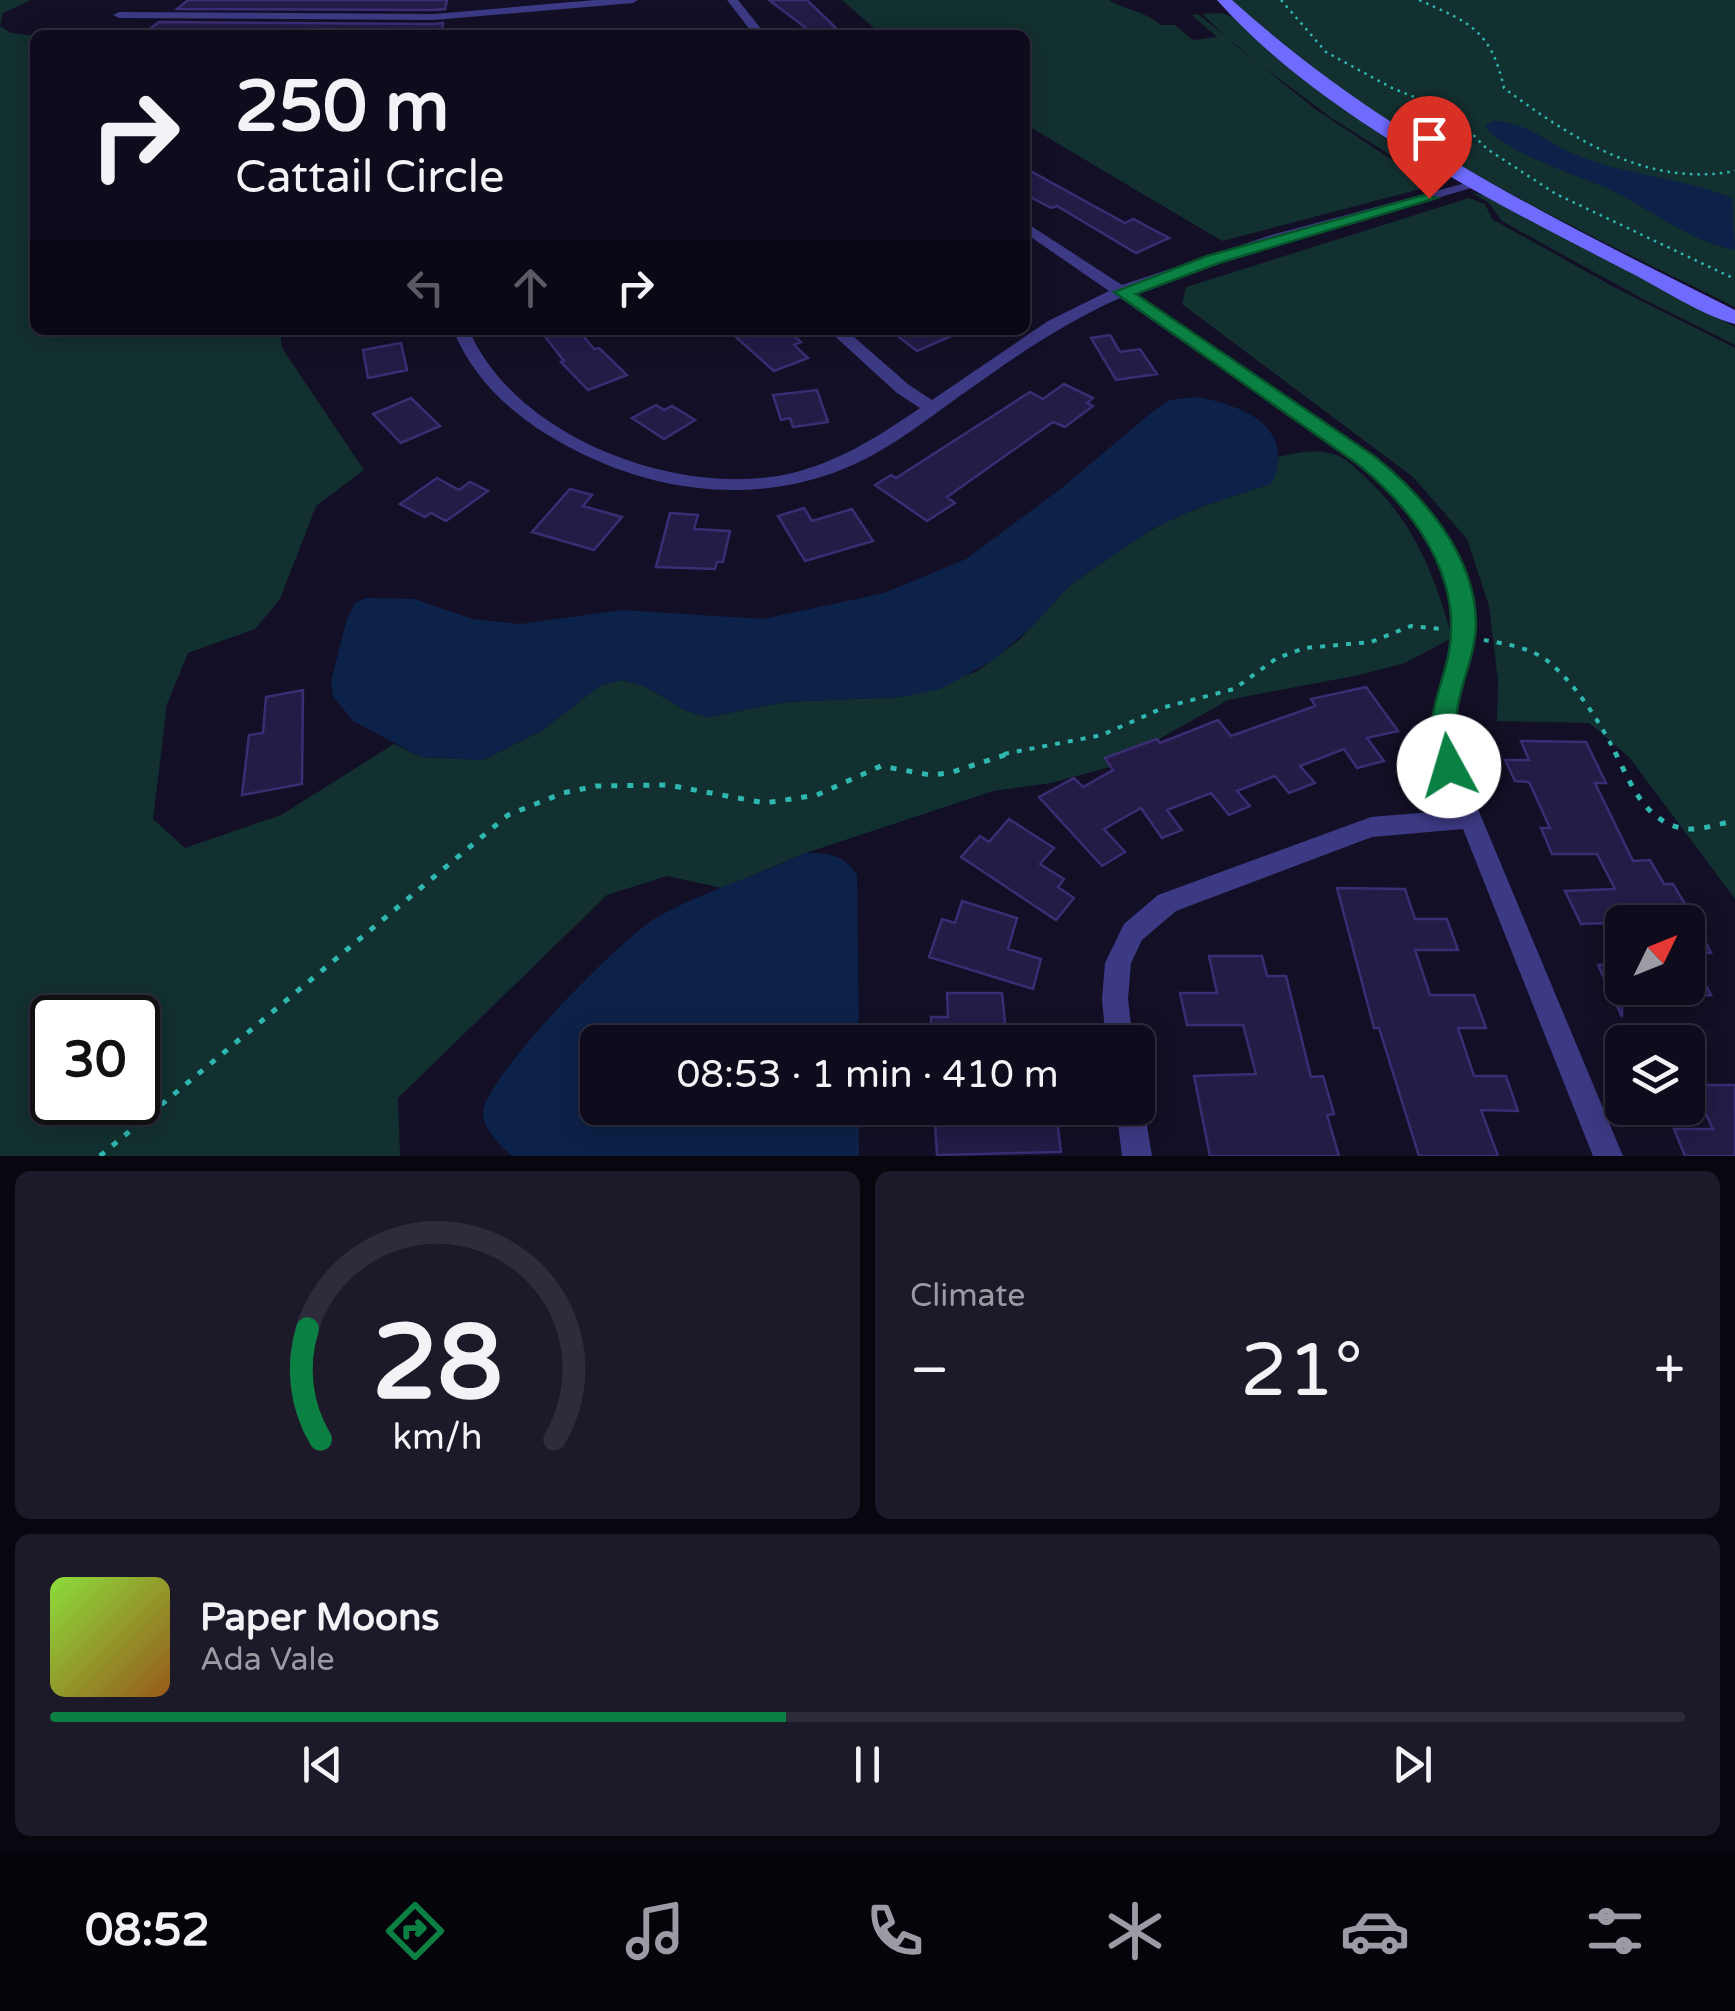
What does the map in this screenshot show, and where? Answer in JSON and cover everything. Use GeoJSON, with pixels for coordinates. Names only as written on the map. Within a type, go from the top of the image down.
{"type":"FeatureCollection","features":[{"type":"Feature","properties":{"kind":"street"},"geometry":{"type":"LineString","coordinates":[[119,16],[152,12],[368,18],[484,14],[634,0]]}},
{"type":"Feature","properties":{"kind":"street"},"geometry":{"type":"LineString","coordinates":[[732,0],[756,30]]}},
{"type":"Feature","properties":{"kind":"street"},"geometry":{"type":"LineString","coordinates":[[1224,0],[1317,80],[1410,142],[1735,318]]}},
{"type":"Feature","properties":{"kind":"street"},"geometry":{"type":"LineString","coordinates":[[463,335],[473,357],[502,393],[555,432],[637,469],[694,482],[745,484],[821,470],[864,452],[1050,326],[1122,292],[1213,260],[1482,183]]}},
{"type":"Feature","properties":{"kind":"street"},"geometry":{"type":"LineString","coordinates":[[1030,229],[1394,483],[1425,517],[1448,555],[1460,588],[1462,635],[1445,706],[1443,734],[1449,766],[1608,1156]]}},
{"type":"Feature","properties":{"kind":"street"},"geometry":{"type":"LineString","coordinates":[[842,335],[903,389],[931,407]]}},
{"type":"Feature","properties":{"kind":"street"},"geometry":{"type":"LineString","coordinates":[[1117,1025],[1112,996],[1118,957],[1129,935],[1146,916],[1167,903],[1370,827],[1390,822],[1469,818]]}},
{"type":"Feature","properties":{"kind":"street"},"geometry":{"type":"LineString","coordinates":[[1132,1125],[1137,1156]]}},
{"type":"Feature","properties":{"kind":"path"},"geometry":{"type":"LineString","coordinates":[[1281,0],[1297,23],[1322,40],[1326,52],[1392,88],[1451,112],[1487,149],[1545,187],[1735,279]]}},
{"type":"Feature","properties":{"kind":"path"},"geometry":{"type":"LineString","coordinates":[[1418,0],[1476,26],[1502,74],[1504,88],[1599,152],[1699,178],[1735,171]]}},
{"type":"Feature","properties":{"kind":"path"},"geometry":{"type":"LineString","coordinates":[[100,1156],[508,814],[564,793],[596,786],[657,785],[738,800],[794,801],[881,766],[949,774],[1008,753],[1102,736],[1165,706],[1234,688],[1250,681],[1277,658],[1305,648],[1371,642],[1411,626],[1518,647],[1550,662],[1606,732],[1642,806],[1686,829],[1735,821]]}},
{"type":"Feature","properties":{"kind":"green space"},"geometry":{"type":"Polygon","coordinates":[[[0,0],[31,0],[3,13],[0,26],[0,0]]]}},
{"type":"Feature","properties":{"kind":"green space"},"geometry":{"type":"Polygon","coordinates":[[[842,0],[1109,0],[1161,25],[1175,25],[1193,40],[1217,37],[1192,15],[1198,14],[1315,109],[1397,163],[1447,182],[1222,241],[1030,127],[1030,30],[876,30],[842,0]]]}},
{"type":"Feature","properties":{"kind":"green space"},"geometry":{"type":"Polygon","coordinates":[[[1232,0],[1735,0],[1735,307],[1537,208],[1407,134],[1286,48],[1232,0]]]}},
{"type":"Feature","properties":{"kind":"green space"},"geometry":{"type":"Polygon","coordinates":[[[1222,13],[1237,19],[1365,124],[1448,179],[1403,163],[1330,117],[1236,46],[1202,14],[1222,13]]]}},
{"type":"Feature","properties":{"kind":"green space"},"geometry":{"type":"Polygon","coordinates":[[[0,26],[11,33],[30,35],[30,335],[281,335],[282,348],[364,470],[316,506],[280,599],[255,629],[188,653],[167,704],[153,819],[185,848],[281,815],[394,744],[421,757],[483,760],[541,731],[601,685],[623,680],[708,717],[785,702],[902,697],[976,672],[1020,639],[1069,586],[1172,518],[1213,503],[1278,466],[1278,457],[1285,455],[1324,452],[1349,463],[1396,511],[1420,550],[1452,638],[1405,663],[1228,700],[1110,767],[1051,783],[993,791],[806,853],[722,888],[667,876],[607,895],[398,1098],[400,1156],[0,1156],[0,26]]]}},
{"type":"Feature","properties":{"kind":"green space"},"geometry":{"type":"Polygon","coordinates":[[[1472,193],[1488,196],[1735,327],[1735,345],[1502,221],[1489,203],[1472,193]]]}},
{"type":"Feature","properties":{"kind":"green space"},"geometry":{"type":"Polygon","coordinates":[[[1469,198],[1485,204],[1492,219],[1735,348],[1735,899],[1629,757],[1589,723],[1497,721],[1498,681],[1489,606],[1467,539],[1413,477],[1182,304],[1186,287],[1469,198]]]}},
{"type":"Feature","properties":{"kind":"water"},"geometry":{"type":"Polygon","coordinates":[[[1493,121],[1522,127],[1565,150],[1605,165],[1732,198],[1735,250],[1701,239],[1609,189],[1508,145],[1485,126],[1493,121]]]}},
{"type":"Feature","properties":{"kind":"water"},"geometry":{"type":"Polygon","coordinates":[[[1196,397],[1235,407],[1268,429],[1278,453],[1271,484],[1195,509],[1152,529],[1069,586],[1033,626],[993,660],[941,689],[902,697],[785,702],[708,717],[623,680],[601,685],[541,731],[483,760],[421,757],[353,721],[333,696],[331,681],[347,619],[355,603],[366,598],[415,599],[472,619],[520,624],[622,610],[763,619],[884,593],[966,559],[1063,487],[1169,400],[1196,397]]]}},
{"type":"Feature","properties":{"kind":"water"},"geometry":{"type":"Polygon","coordinates":[[[805,853],[822,853],[835,856],[857,875],[859,1025],[580,1025],[580,1125],[859,1125],[859,1156],[512,1156],[502,1147],[484,1119],[490,1095],[530,1039],[588,977],[659,916],[805,853]]]}},
{"type":"Feature","properties":{"kind":"building"},"geometry":{"type":"Polygon","coordinates":[[[188,0],[447,0],[445,9],[434,10],[177,9],[188,0]]]}},
{"type":"Feature","properties":{"kind":"building"},"geometry":{"type":"Polygon","coordinates":[[[769,0],[807,0],[838,30],[808,30],[769,0]]]}},
{"type":"Feature","properties":{"kind":"building"},"geometry":{"type":"Polygon","coordinates":[[[159,22],[443,23],[442,30],[149,30],[159,22]]]}},
{"type":"Feature","properties":{"kind":"building"},"geometry":{"type":"Polygon","coordinates":[[[1030,171],[1125,223],[1133,219],[1169,238],[1136,253],[1057,206],[1051,208],[1030,197],[1030,171]]]}},
{"type":"Feature","properties":{"kind":"building"},"geometry":{"type":"Polygon","coordinates":[[[544,335],[582,335],[627,375],[588,390],[561,362],[564,361],[544,335]]]}},
{"type":"Feature","properties":{"kind":"building"},"geometry":{"type":"Polygon","coordinates":[[[734,335],[793,335],[801,342],[794,345],[808,358],[774,371],[734,335]]]}},
{"type":"Feature","properties":{"kind":"building"},"geometry":{"type":"Polygon","coordinates":[[[896,335],[954,335],[917,351],[896,335]]]}},
{"type":"Feature","properties":{"kind":"building"},"geometry":{"type":"Polygon","coordinates":[[[1110,335],[1120,352],[1140,349],[1157,374],[1116,380],[1091,338],[1110,335]]]}},
{"type":"Feature","properties":{"kind":"building"},"geometry":{"type":"Polygon","coordinates":[[[401,343],[407,370],[368,378],[363,350],[401,343]]]}},
{"type":"Feature","properties":{"kind":"building"},"geometry":{"type":"Polygon","coordinates":[[[1064,384],[1093,398],[1087,403],[1093,406],[1065,427],[1053,422],[947,497],[955,503],[927,521],[875,485],[891,475],[896,478],[1030,392],[1043,399],[1064,384]]]}},
{"type":"Feature","properties":{"kind":"building"},"geometry":{"type":"Polygon","coordinates":[[[817,390],[828,422],[793,427],[790,418],[781,420],[773,395],[817,390]]]}},
{"type":"Feature","properties":{"kind":"building"},"geometry":{"type":"Polygon","coordinates":[[[411,398],[440,426],[401,443],[373,414],[411,398]]]}},
{"type":"Feature","properties":{"kind":"building"},"geometry":{"type":"Polygon","coordinates":[[[656,405],[664,410],[672,406],[695,420],[664,439],[632,418],[656,405]]]}},
{"type":"Feature","properties":{"kind":"building"},"geometry":{"type":"Polygon","coordinates":[[[437,478],[459,490],[470,482],[488,491],[446,521],[431,513],[425,517],[400,504],[437,478]]]}},
{"type":"Feature","properties":{"kind":"building"},"geometry":{"type":"Polygon","coordinates":[[[570,489],[592,495],[583,506],[622,517],[594,550],[532,532],[570,489]]]}},
{"type":"Feature","properties":{"kind":"building"},"geometry":{"type":"Polygon","coordinates":[[[804,508],[812,521],[852,509],[873,541],[805,561],[778,516],[804,508]]]}},
{"type":"Feature","properties":{"kind":"building"},"geometry":{"type":"Polygon","coordinates":[[[670,513],[698,515],[694,529],[730,531],[723,562],[717,562],[715,569],[656,567],[670,513]]]}},
{"type":"Feature","properties":{"kind":"building"},"geometry":{"type":"Polygon","coordinates":[[[1366,687],[1398,731],[1367,738],[1384,761],[1357,768],[1344,749],[1300,766],[1315,783],[1289,793],[1275,776],[1237,791],[1250,806],[1229,815],[1211,793],[1167,810],[1182,830],[1162,838],[1141,808],[1104,829],[1125,852],[1102,866],[1039,797],[1074,778],[1083,787],[1113,770],[1105,758],[1157,739],[1160,743],[1218,720],[1231,736],[1315,706],[1311,699],[1366,687]]]}},
{"type":"Feature","properties":{"kind":"building"},"geometry":{"type":"Polygon","coordinates":[[[303,690],[302,784],[242,795],[249,735],[263,733],[266,697],[303,690]]]}},
{"type":"Feature","properties":{"kind":"building"},"geometry":{"type":"Polygon","coordinates":[[[1521,741],[1586,742],[1606,783],[1595,783],[1633,861],[1650,860],[1664,884],[1673,884],[1686,905],[1605,905],[1605,923],[1581,924],[1565,891],[1615,889],[1597,854],[1552,854],[1541,828],[1550,828],[1529,782],[1515,781],[1505,760],[1529,760],[1521,741]]]}},
{"type":"Feature","properties":{"kind":"building"},"geometry":{"type":"Polygon","coordinates":[[[1009,819],[1054,848],[1040,864],[1064,879],[1058,887],[1074,898],[1056,920],[961,857],[980,836],[989,842],[1009,819]]]}},
{"type":"Feature","properties":{"kind":"building"},"geometry":{"type":"Polygon","coordinates":[[[1337,888],[1405,889],[1415,919],[1447,919],[1458,950],[1415,950],[1430,995],[1474,995],[1486,1028],[1458,1028],[1474,1076],[1506,1076],[1518,1111],[1481,1110],[1498,1156],[1419,1156],[1379,1028],[1374,1028],[1337,888]]]}},
{"type":"Feature","properties":{"kind":"building"},"geometry":{"type":"Polygon","coordinates":[[[962,901],[1017,918],[1008,949],[1041,959],[1033,989],[929,957],[942,919],[955,923],[962,901]]]}},
{"type":"Feature","properties":{"kind":"building"},"geometry":{"type":"Polygon","coordinates":[[[1209,956],[1262,956],[1267,976],[1286,976],[1311,1077],[1323,1076],[1334,1114],[1327,1115],[1339,1156],[1210,1156],[1194,1076],[1256,1074],[1243,1025],[1187,1025],[1180,993],[1217,993],[1209,956]]]}},
{"type":"Feature","properties":{"kind":"building"},"geometry":{"type":"Polygon","coordinates":[[[947,993],[1002,993],[1005,1025],[931,1025],[931,1017],[948,1017],[947,993]]]}},
{"type":"Feature","properties":{"kind":"building"},"geometry":{"type":"Polygon","coordinates":[[[1705,1085],[1735,1085],[1735,1156],[1685,1156],[1674,1129],[1713,1129],[1705,1112],[1705,1085]]]}},
{"type":"Feature","properties":{"kind":"building"},"geometry":{"type":"Polygon","coordinates":[[[935,1125],[1058,1125],[1061,1152],[937,1155],[935,1125]]]}},
{"type":"Feature","properties":{"kind":"route"},"geometry":{"type":"LineString","coordinates":[[1429,198],[1213,260],[1122,292],[1367,460],[1394,483],[1431,526],[1448,555],[1460,588],[1464,622],[1460,655],[1445,706],[1443,734],[1449,766]]}}]}
